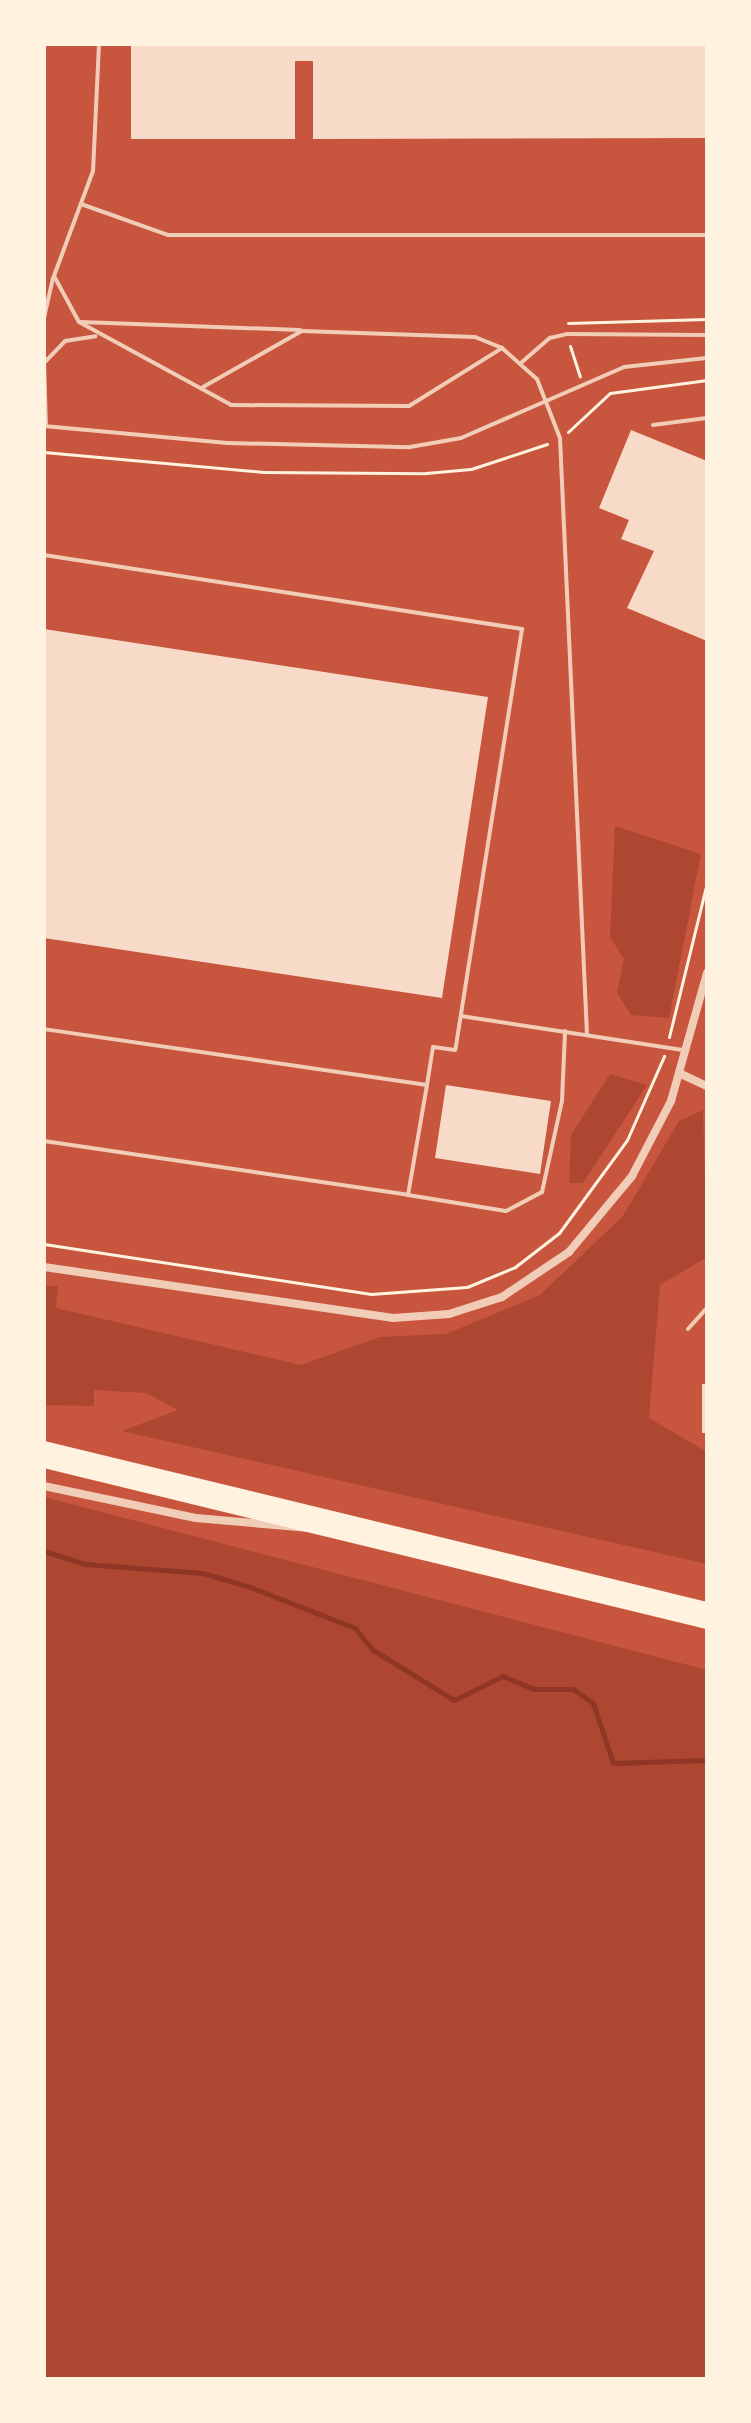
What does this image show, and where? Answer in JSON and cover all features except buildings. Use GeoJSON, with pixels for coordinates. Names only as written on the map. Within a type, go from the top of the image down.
{"type":"FeatureCollection","features":[{"type":"Feature","properties":{"kind":"highway"},"geometry":{"type":"LineString","coordinates":[[44,1448],[707,1609]]}},
{"type":"Feature","properties":{"kind":"highway"},"geometry":{"type":"LineString","coordinates":[[44,1461],[707,1622]]}},
{"type":"Feature","properties":{"kind":"street"},"geometry":{"type":"LineString","coordinates":[[44,1267],[393,1318],[477,1307],[544,1273],[590,1230],[648,1149],[681,1074],[707,973]]}},
{"type":"Feature","properties":{"kind":"street"},"geometry":{"type":"LineString","coordinates":[[681,1074],[707,1086]]}},
{"type":"Feature","properties":{"kind":"street"},"geometry":{"type":"LineString","coordinates":[[44,1486],[259,1528],[317,1527]]}},
{"type":"Feature","properties":{"kind":"lane"},"geometry":{"type":"LineString","coordinates":[[44,318],[54,276],[81,204],[98,145],[99,44]]}},
{"type":"Feature","properties":{"kind":"lane"},"geometry":{"type":"LineString","coordinates":[[81,204],[168,235],[707,235]]}},
{"type":"Feature","properties":{"kind":"lane"},"geometry":{"type":"LineString","coordinates":[[54,276],[79,322],[97,336],[203,387],[231,405],[409,406],[502,348]]}},
{"type":"Feature","properties":{"kind":"lane"},"geometry":{"type":"LineString","coordinates":[[79,322],[453,334],[502,348],[522,362],[547,396],[560,438],[587,1034]]}},
{"type":"Feature","properties":{"kind":"lane"},"geometry":{"type":"LineString","coordinates":[[203,387],[302,331]]}},
{"type":"Feature","properties":{"kind":"lane"},"geometry":{"type":"LineString","coordinates":[[522,362],[550,338],[567,334],[707,335]]}},
{"type":"Feature","properties":{"kind":"lane"},"geometry":{"type":"LineString","coordinates":[[44,363],[65,341],[97,336]]}},
{"type":"Feature","properties":{"kind":"lane"},"geometry":{"type":"LineString","coordinates":[[44,339],[45,426],[227,443],[410,447],[461,438],[547,396],[624,367],[707,358]]}},
{"type":"Feature","properties":{"kind":"lane"},"geometry":{"type":"LineString","coordinates":[[653,425],[707,418]]}},
{"type":"Feature","properties":{"kind":"lane"},"geometry":{"type":"LineString","coordinates":[[44,555],[522,629],[455,1050],[433,1047],[408,1195]]}},
{"type":"Feature","properties":{"kind":"lane"},"geometry":{"type":"LineString","coordinates":[[461,1016],[688,1050]]}},
{"type":"Feature","properties":{"kind":"lane"},"geometry":{"type":"LineString","coordinates":[[44,1029],[427,1085]]}},
{"type":"Feature","properties":{"kind":"lane"},"geometry":{"type":"LineString","coordinates":[[44,1141],[517,1210],[542,1192],[562,1101],[565,1031]]}},
{"type":"Feature","properties":{"kind":"lane"},"geometry":{"type":"LineString","coordinates":[[688,1329],[707,1308]]}},
{"type":"Feature","properties":{"kind":"path"},"geometry":{"type":"LineString","coordinates":[[44,1244],[371,1294],[467,1287],[540,1251],[576,1214],[641,1116],[667,1047],[707,882]]}},
{"type":"Feature","properties":{"kind":"shaded area"},"geometry":{"type":"Polygon","coordinates":[[[615,826],[701,854],[669,1018],[631,1015],[617,993],[624,959],[610,937],[615,826]]]}},
{"type":"Feature","properties":{"kind":"shaded area"},"geometry":{"type":"Polygon","coordinates":[[[610,1074],[647,1085],[583,1183],[569,1183],[571,1135],[610,1074]]]}},
{"type":"Feature","properties":{"kind":"shaded area"},"geometry":{"type":"Polygon","coordinates":[[[703,1110],[707,1257],[660,1285],[649,1418],[707,1452],[707,1564],[122,1431],[178,1410],[146,1393],[94,1390],[94,1406],[44,1405],[44,1286],[58,1286],[56,1308],[301,1365],[380,1337],[446,1334],[540,1295],[623,1216],[679,1121],[703,1110]]]}},
{"type":"Feature","properties":{"kind":"shaded area"},"geometry":{"type":"Polygon","coordinates":[[[44,1497],[707,1670],[707,2379],[44,2379],[44,1497]]]}},
{"type":"Feature","properties":{"kind":"waterway"},"geometry":{"type":"LineString","coordinates":[[44,1551],[85,1564],[203,1573],[250,1587],[355,1628],[373,1650],[454,1700],[503,1676],[533,1689],[573,1689],[593,1703],[613,1763],[707,1760]]}}]}
